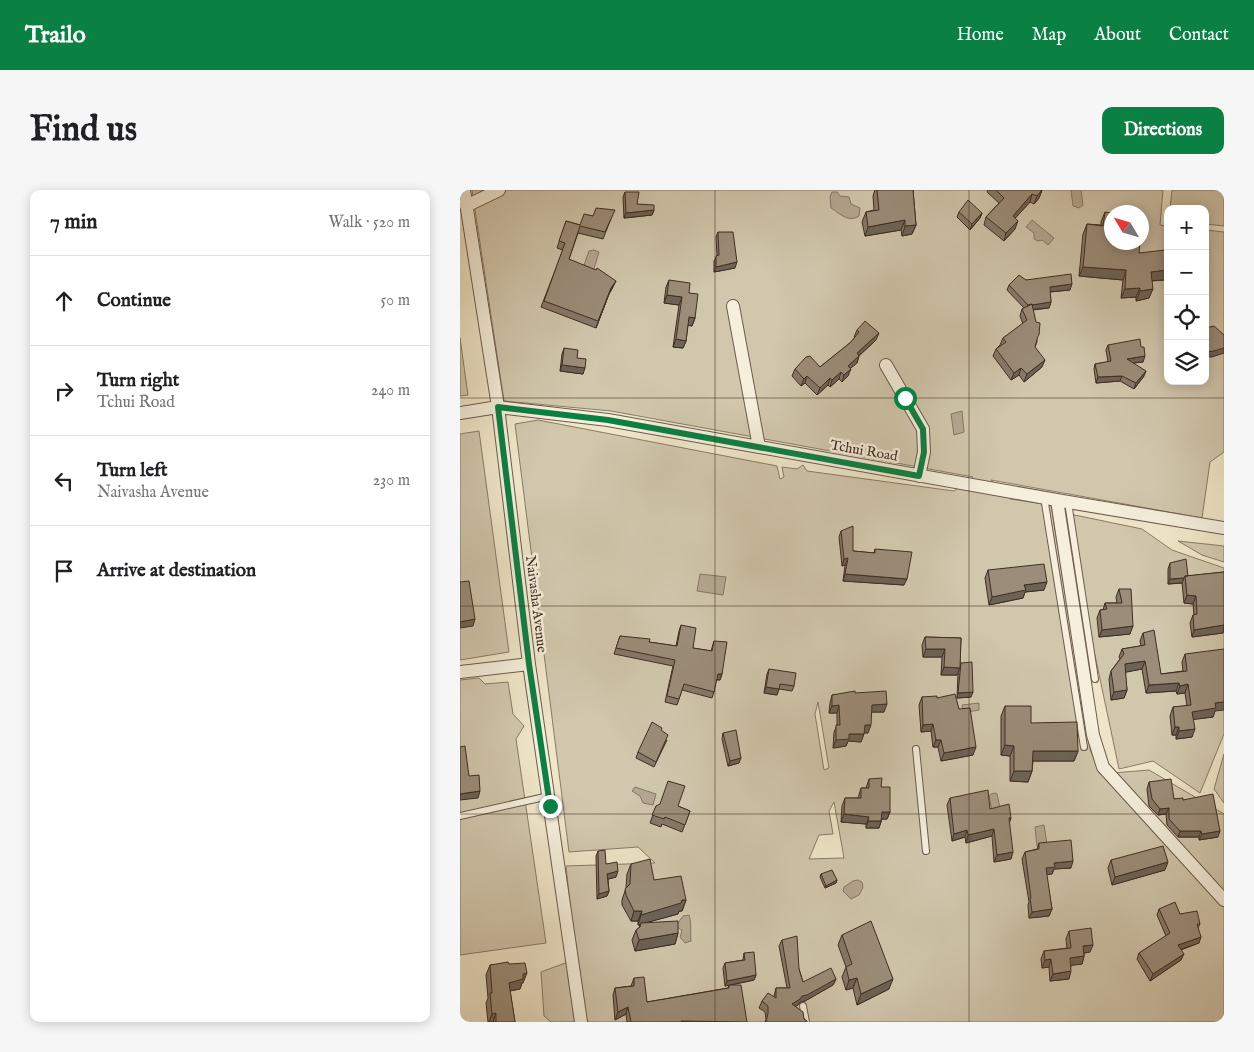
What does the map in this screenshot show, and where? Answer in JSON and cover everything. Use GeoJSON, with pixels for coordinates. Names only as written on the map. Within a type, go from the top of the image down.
{"type":"FeatureCollection","features":[{"type":"Feature","properties":{"kind":"street","name":"Naivasha Avenue"},"geometry":{"type":"LineString","coordinates":[[464,190],[498,407],[529,664],[581,1022]]}},
{"type":"Feature","properties":{"kind":"street"},"geometry":{"type":"LineString","coordinates":[[466,206],[498,190]]}},
{"type":"Feature","properties":{"kind":"street"},"geometry":{"type":"LineString","coordinates":[[733,306],[759,447]]}},
{"type":"Feature","properties":{"kind":"street"},"geometry":{"type":"LineString","coordinates":[[886,365],[923,429],[924,452],[919,476]]}},
{"type":"Feature","properties":{"kind":"street","name":"Tchui Road"},"geometry":{"type":"LineString","coordinates":[[460,414],[498,407],[608,420],[1044,498],[1224,528]]}},
{"type":"Feature","properties":{"kind":"street"},"geometry":{"type":"LineString","coordinates":[[1062,501],[1092,735],[1099,758],[1103,767],[1224,900]]}},
{"type":"Feature","properties":{"kind":"street"},"geometry":{"type":"LineString","coordinates":[[460,672],[529,664]]}},
{"type":"Feature","properties":{"kind":"lane"},"geometry":{"type":"LineString","coordinates":[[1044,498],[1084,747]]}},
{"type":"Feature","properties":{"kind":"lane"},"geometry":{"type":"LineString","coordinates":[[1062,501],[1094,679]]}},
{"type":"Feature","properties":{"kind":"lane"},"geometry":{"type":"LineString","coordinates":[[916,749],[926,850]]}},
{"type":"Feature","properties":{"kind":"lane"},"geometry":{"type":"LineString","coordinates":[[460,816],[549,796]]}},
{"type":"Feature","properties":{"kind":"lane"},"geometry":{"type":"LineString","coordinates":[[803,1006],[806,1022]]}},
{"type":"Feature","properties":{"kind":"shaded area"},"geometry":{"type":"Polygon","coordinates":[[[472,190],[1163,190],[1160,225],[1164,226],[1164,385],[1209,385],[1209,230],[1224,232],[1224,452],[1210,462],[1202,518],[991,480],[1010,499],[1051,505],[1090,749],[1100,774],[1149,770],[1224,814],[1224,1022],[551,1022],[544,1016],[541,972],[576,959],[566,866],[655,863],[638,847],[569,852],[515,424],[538,420],[777,466],[780,479],[784,477],[782,467],[797,469],[803,465],[807,471],[954,491],[973,477],[611,411],[504,401],[472,190]],[[818,702],[815,714],[824,770],[829,768],[818,702]],[[834,802],[829,811],[833,834],[819,835],[809,859],[844,858],[834,802]]]}},
{"type":"Feature","properties":{"kind":"shaded area"},"geometry":{"type":"Polygon","coordinates":[[[1071,190],[1081,190],[1083,205],[1079,208],[1073,206],[1071,190]]]}},
{"type":"Feature","properties":{"kind":"shaded area"},"geometry":{"type":"Polygon","coordinates":[[[1172,190],[1224,190],[1224,226],[1209,224],[1209,205],[1170,205],[1172,190]]]}},
{"type":"Feature","properties":{"kind":"shaded area"},"geometry":{"type":"Polygon","coordinates":[[[832,192],[837,192],[840,196],[849,197],[851,204],[860,208],[859,216],[852,219],[848,218],[831,208],[830,197],[832,192]]]}},
{"type":"Feature","properties":{"kind":"shaded area"},"geometry":{"type":"Polygon","coordinates":[[[1032,220],[1054,238],[1048,245],[1042,240],[1034,239],[1034,233],[1026,227],[1032,220]]]}},
{"type":"Feature","properties":{"kind":"shaded area"},"geometry":{"type":"Polygon","coordinates":[[[589,251],[599,252],[593,272],[583,268],[589,251]]]}},
{"type":"Feature","properties":{"kind":"shaded area"},"geometry":{"type":"Polygon","coordinates":[[[460,338],[468,395],[460,396],[460,338]]]}},
{"type":"Feature","properties":{"kind":"shaded area"},"geometry":{"type":"Polygon","coordinates":[[[962,411],[964,432],[954,435],[951,414],[962,411]]]}},
{"type":"Feature","properties":{"kind":"shaded area"},"geometry":{"type":"Polygon","coordinates":[[[479,431],[509,652],[460,660],[460,434],[479,431]]]}},
{"type":"Feature","properties":{"kind":"shaded area"},"geometry":{"type":"Polygon","coordinates":[[[1065,513],[1142,529],[1172,550],[1224,568],[1224,734],[1200,793],[1153,761],[1119,769],[1065,513]]]}},
{"type":"Feature","properties":{"kind":"shaded area"},"geometry":{"type":"Polygon","coordinates":[[[1178,541],[1224,546],[1224,562],[1202,555],[1178,541]]]}},
{"type":"Feature","properties":{"kind":"shaded area"},"geometry":{"type":"Polygon","coordinates":[[[700,574],[726,577],[723,595],[697,591],[700,574]]]}},
{"type":"Feature","properties":{"kind":"shaded area"},"geometry":{"type":"Polygon","coordinates":[[[479,678],[485,684],[508,682],[513,714],[524,726],[516,739],[546,943],[460,955],[460,680],[479,678]]]}},
{"type":"Feature","properties":{"kind":"shaded area"},"geometry":{"type":"Polygon","coordinates":[[[979,703],[979,710],[963,713],[962,705],[979,703]]]}},
{"type":"Feature","properties":{"kind":"shaded area"},"geometry":{"type":"Polygon","coordinates":[[[1224,754],[1224,803],[1214,789],[1224,754]]]}},
{"type":"Feature","properties":{"kind":"shaded area"},"geometry":{"type":"Polygon","coordinates":[[[635,787],[656,794],[653,805],[643,803],[640,796],[632,791],[635,787]]]}},
{"type":"Feature","properties":{"kind":"shaded area"},"geometry":{"type":"Polygon","coordinates":[[[997,794],[1000,808],[992,811],[989,796],[997,794]]]}},
{"type":"Feature","properties":{"kind":"shaded area"},"geometry":{"type":"Polygon","coordinates":[[[1044,825],[1047,844],[1037,846],[1035,827],[1044,825]]]}},
{"type":"Feature","properties":{"kind":"shaded area"},"geometry":{"type":"Polygon","coordinates":[[[858,880],[862,882],[863,887],[859,895],[851,899],[843,891],[844,887],[858,880]]]}},
{"type":"Feature","properties":{"kind":"shaded area"},"geometry":{"type":"Polygon","coordinates":[[[689,915],[691,941],[685,943],[680,937],[682,931],[675,927],[683,916],[689,915]]]}},
{"type":"Feature","properties":{"kind":"building"},"geometry":{"type":"Polygon","coordinates":[[[877,190],[913,190],[916,225],[905,226],[905,220],[868,227],[866,212],[879,210],[877,190]]]}},
{"type":"Feature","properties":{"kind":"building"},"geometry":{"type":"Polygon","coordinates":[[[996,190],[1042,190],[1037,196],[1032,194],[1013,216],[1018,221],[1006,233],[986,217],[1004,198],[996,190]]]}},
{"type":"Feature","properties":{"kind":"building"},"geometry":{"type":"Polygon","coordinates":[[[625,192],[639,192],[637,204],[654,205],[654,210],[626,213],[625,192]]]}},
{"type":"Feature","properties":{"kind":"building"},"geometry":{"type":"Polygon","coordinates":[[[968,200],[982,213],[972,224],[959,212],[968,200]]]}},
{"type":"Feature","properties":{"kind":"building"},"geometry":{"type":"Polygon","coordinates":[[[596,208],[615,210],[605,232],[580,226],[569,259],[596,270],[597,268],[616,281],[611,288],[598,321],[544,301],[565,243],[559,241],[566,221],[580,225],[584,214],[593,216],[596,208]]]}},
{"type":"Feature","properties":{"kind":"building"},"geometry":{"type":"Polygon","coordinates":[[[1104,219],[1104,250],[1139,250],[1139,253],[1164,250],[1164,270],[1151,272],[1153,289],[1140,291],[1140,288],[1125,289],[1126,270],[1083,267],[1087,224],[1103,226],[1104,219]]]}},
{"type":"Feature","properties":{"kind":"building"},"geometry":{"type":"Polygon","coordinates":[[[718,232],[733,232],[737,262],[716,267],[716,256],[719,255],[718,232]]]}},
{"type":"Feature","properties":{"kind":"building"},"geometry":{"type":"Polygon","coordinates":[[[1071,274],[1072,284],[1050,287],[1051,302],[1028,305],[1009,285],[1019,275],[1026,280],[1071,274]]]}},
{"type":"Feature","properties":{"kind":"building"},"geometry":{"type":"Polygon","coordinates":[[[669,280],[690,283],[689,293],[698,294],[695,318],[689,317],[686,341],[676,339],[682,297],[667,295],[669,280]]]}},
{"type":"Feature","properties":{"kind":"building"},"geometry":{"type":"Polygon","coordinates":[[[1032,304],[1036,322],[1040,323],[1035,347],[1045,360],[1027,374],[1021,368],[1014,373],[996,349],[1006,342],[1003,338],[1027,320],[1022,309],[1032,304]]]}},
{"type":"Feature","properties":{"kind":"building"},"geometry":{"type":"Polygon","coordinates":[[[865,321],[879,333],[857,353],[859,356],[848,366],[851,369],[844,375],[841,372],[832,380],[830,378],[820,388],[807,376],[804,379],[795,369],[806,357],[810,356],[820,367],[851,342],[859,332],[857,330],[865,321]]]}},
{"type":"Feature","properties":{"kind":"building"},"geometry":{"type":"Polygon","coordinates":[[[1214,326],[1224,335],[1224,348],[1209,352],[1209,327],[1214,326]]]}},
{"type":"Feature","properties":{"kind":"building"},"geometry":{"type":"Polygon","coordinates":[[[1140,339],[1141,347],[1144,347],[1145,356],[1127,359],[1146,371],[1136,383],[1122,376],[1098,377],[1095,364],[1111,361],[1108,345],[1140,339]]]}},
{"type":"Feature","properties":{"kind":"building"},"geometry":{"type":"Polygon","coordinates":[[[564,348],[578,350],[577,358],[586,359],[585,368],[562,365],[564,348]]]}},
{"type":"Feature","properties":{"kind":"building"},"geometry":{"type":"Polygon","coordinates":[[[853,526],[853,551],[875,553],[875,549],[912,552],[907,579],[845,574],[848,558],[844,559],[841,531],[853,526]]]}},
{"type":"Feature","properties":{"kind":"building"},"geometry":{"type":"Polygon","coordinates":[[[1186,559],[1188,576],[1170,579],[1170,563],[1186,559]]]}},
{"type":"Feature","properties":{"kind":"building"},"geometry":{"type":"Polygon","coordinates":[[[1044,564],[1047,582],[1024,585],[1026,590],[992,597],[988,570],[1044,564]]]}},
{"type":"Feature","properties":{"kind":"building"},"geometry":{"type":"Polygon","coordinates":[[[1224,572],[1224,625],[1194,630],[1193,615],[1197,614],[1196,596],[1187,595],[1185,576],[1224,572]]]}},
{"type":"Feature","properties":{"kind":"building"},"geometry":{"type":"Polygon","coordinates":[[[469,581],[475,619],[460,622],[460,582],[469,581]]]}},
{"type":"Feature","properties":{"kind":"building"},"geometry":{"type":"Polygon","coordinates":[[[1119,589],[1131,589],[1133,626],[1102,630],[1100,610],[1107,609],[1105,603],[1122,603],[1119,589]]]}},
{"type":"Feature","properties":{"kind":"building"},"geometry":{"type":"Polygon","coordinates":[[[681,625],[696,628],[693,648],[712,651],[714,641],[727,642],[722,674],[718,674],[714,692],[684,684],[679,699],[667,696],[675,660],[616,648],[620,636],[650,639],[649,642],[677,646],[681,625]]]}},
{"type":"Feature","properties":{"kind":"building"},"geometry":{"type":"Polygon","coordinates":[[[1154,630],[1161,674],[1187,671],[1185,654],[1224,649],[1224,702],[1215,703],[1216,708],[1192,712],[1195,729],[1179,731],[1179,727],[1175,727],[1173,707],[1191,705],[1188,684],[1180,686],[1179,683],[1149,685],[1145,661],[1125,664],[1127,690],[1114,692],[1111,671],[1124,654],[1122,649],[1145,645],[1143,633],[1154,630]]]}},
{"type":"Feature","properties":{"kind":"building"},"geometry":{"type":"Polygon","coordinates":[[[925,637],[961,638],[960,668],[944,667],[945,649],[926,649],[925,637]]]}},
{"type":"Feature","properties":{"kind":"building"},"geometry":{"type":"Polygon","coordinates":[[[972,662],[973,692],[958,693],[961,663],[972,662]]]}},
{"type":"Feature","properties":{"kind":"building"},"geometry":{"type":"Polygon","coordinates":[[[769,669],[796,673],[794,686],[780,684],[779,689],[766,687],[769,669]]]}},
{"type":"Feature","properties":{"kind":"building"},"geometry":{"type":"Polygon","coordinates":[[[855,691],[855,693],[886,691],[887,704],[872,705],[871,725],[865,725],[864,734],[849,734],[849,739],[836,740],[836,725],[840,725],[839,705],[832,706],[832,695],[855,691]]]}},
{"type":"Feature","properties":{"kind":"building"},"geometry":{"type":"Polygon","coordinates":[[[955,694],[959,709],[970,708],[976,747],[944,753],[941,740],[936,740],[933,724],[923,725],[922,697],[937,696],[937,698],[955,694]]]}},
{"type":"Feature","properties":{"kind":"building"},"geometry":{"type":"Polygon","coordinates":[[[1005,706],[1031,706],[1031,723],[1077,722],[1078,751],[1033,751],[1032,771],[1014,771],[1014,746],[1005,745],[1005,706]]]}},
{"type":"Feature","properties":{"kind":"building"},"geometry":{"type":"Polygon","coordinates":[[[652,722],[662,728],[661,730],[668,735],[656,762],[638,752],[652,722]]]}},
{"type":"Feature","properties":{"kind":"building"},"geometry":{"type":"Polygon","coordinates":[[[736,730],[741,758],[730,761],[723,733],[736,730]]]}},
{"type":"Feature","properties":{"kind":"building"},"geometry":{"type":"Polygon","coordinates":[[[465,746],[469,776],[479,775],[480,791],[460,794],[460,747],[465,746]]]}},
{"type":"Feature","properties":{"kind":"building"},"geometry":{"type":"Polygon","coordinates":[[[882,778],[881,787],[890,787],[890,812],[882,812],[881,821],[868,821],[869,817],[844,814],[845,798],[861,798],[861,788],[869,788],[869,779],[882,778]]]}},
{"type":"Feature","properties":{"kind":"building"},"geometry":{"type":"Polygon","coordinates":[[[1171,779],[1174,799],[1183,798],[1183,800],[1213,794],[1220,831],[1202,834],[1201,831],[1180,831],[1169,819],[1169,808],[1160,809],[1152,799],[1149,782],[1171,779]]]}},
{"type":"Feature","properties":{"kind":"building"},"geometry":{"type":"Polygon","coordinates":[[[668,781],[685,786],[678,806],[690,811],[685,825],[665,817],[664,819],[652,815],[656,806],[660,804],[668,781]]]}},
{"type":"Feature","properties":{"kind":"building"},"geometry":{"type":"Polygon","coordinates":[[[988,790],[990,809],[1009,804],[1013,852],[997,855],[994,829],[968,835],[967,830],[954,834],[950,798],[988,790]]]}},
{"type":"Feature","properties":{"kind":"building"},"geometry":{"type":"Polygon","coordinates":[[[1071,840],[1073,861],[1054,863],[1055,867],[1046,868],[1052,909],[1032,912],[1025,852],[1039,849],[1039,843],[1071,840]]]}},
{"type":"Feature","properties":{"kind":"building"},"geometry":{"type":"Polygon","coordinates":[[[1163,846],[1168,862],[1115,877],[1111,860],[1163,846]]]}},
{"type":"Feature","properties":{"kind":"building"},"geometry":{"type":"Polygon","coordinates":[[[605,850],[606,864],[617,862],[618,871],[607,874],[609,891],[599,894],[598,851],[605,850]]]}},
{"type":"Feature","properties":{"kind":"building"},"geometry":{"type":"Polygon","coordinates":[[[650,859],[654,880],[681,876],[686,900],[641,915],[642,911],[634,911],[625,889],[630,884],[631,864],[650,859]]]}},
{"type":"Feature","properties":{"kind":"building"},"geometry":{"type":"Polygon","coordinates":[[[832,870],[837,880],[826,886],[821,874],[832,870]]]}},
{"type":"Feature","properties":{"kind":"building"},"geometry":{"type":"Polygon","coordinates":[[[1175,902],[1180,914],[1197,911],[1200,924],[1197,924],[1201,937],[1178,945],[1184,954],[1153,974],[1139,953],[1170,933],[1159,909],[1175,902]]]}},
{"type":"Feature","properties":{"kind":"building"},"geometry":{"type":"Polygon","coordinates":[[[678,921],[678,933],[639,940],[636,930],[640,927],[641,923],[678,921]]]}},
{"type":"Feature","properties":{"kind":"building"},"geometry":{"type":"Polygon","coordinates":[[[871,921],[893,979],[861,994],[857,978],[849,980],[846,967],[852,964],[842,935],[871,921]]]}},
{"type":"Feature","properties":{"kind":"building"},"geometry":{"type":"Polygon","coordinates":[[[1091,928],[1093,945],[1083,946],[1084,956],[1070,958],[1071,971],[1053,974],[1051,959],[1045,960],[1044,951],[1071,948],[1069,931],[1091,928]]]}},
{"type":"Feature","properties":{"kind":"building"},"geometry":{"type":"Polygon","coordinates":[[[797,936],[799,969],[803,982],[831,968],[836,979],[802,996],[792,1004],[803,1012],[804,1019],[807,1022],[766,1022],[768,1006],[762,1001],[768,993],[776,998],[776,988],[790,988],[782,940],[797,936]]]}},
{"type":"Feature","properties":{"kind":"building"},"geometry":{"type":"Polygon","coordinates":[[[754,952],[756,975],[727,981],[725,963],[745,960],[744,953],[754,952]]]}},
{"type":"Feature","properties":{"kind":"building"},"geometry":{"type":"Polygon","coordinates":[[[508,962],[509,964],[525,963],[527,973],[523,974],[523,979],[509,983],[515,1022],[496,1022],[496,1013],[492,1014],[490,965],[508,962]]]}},
{"type":"Feature","properties":{"kind":"building"},"geometry":{"type":"Polygon","coordinates":[[[644,977],[647,1002],[729,988],[729,985],[741,985],[747,1022],[631,1022],[628,1007],[618,1012],[615,988],[634,986],[634,978],[644,977]]]}},
{"type":"Feature","properties":{"kind":"route"},"geometry":{"type":"LineString","coordinates":[[550,806],[529,664],[498,407],[608,420],[919,476],[924,452],[923,429],[905,398]]}}]}
